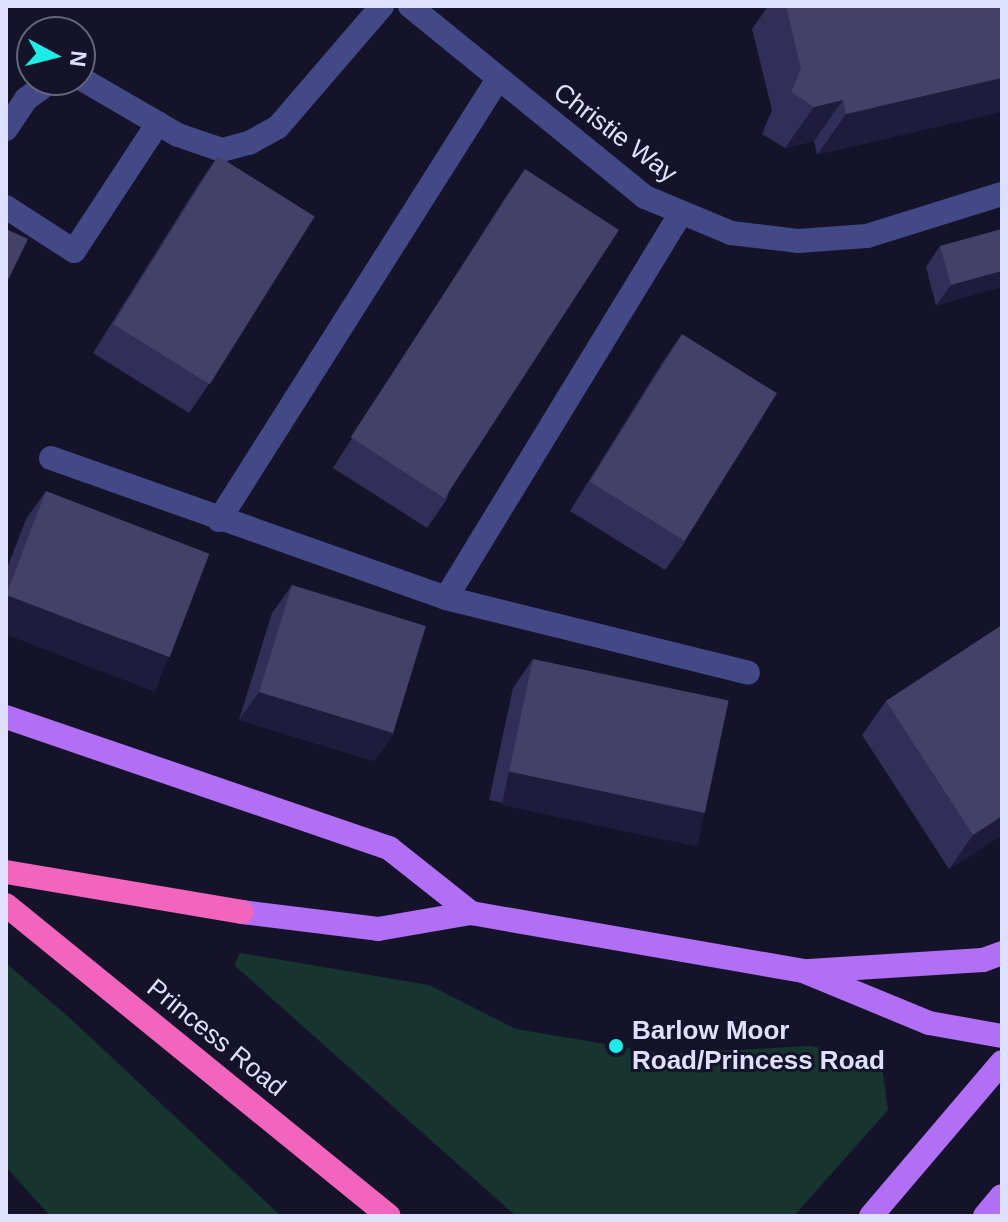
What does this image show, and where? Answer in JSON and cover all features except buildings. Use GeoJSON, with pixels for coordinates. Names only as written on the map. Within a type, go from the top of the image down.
{"type":"FeatureCollection","features":[{"type":"Feature","properties":{"kind":"highway"},"geometry":{"type":"LineString","coordinates":[[6,872],[242,912]]}},
{"type":"Feature","properties":{"kind":"highway","name":"Princess Road"},"geometry":{"type":"LineString","coordinates":[[6,905],[389,1216]]}},
{"type":"Feature","properties":{"kind":"main road"},"geometry":{"type":"LineString","coordinates":[[6,717],[389,848],[471,913]]}},
{"type":"Feature","properties":{"kind":"main road"},"geometry":{"type":"LineString","coordinates":[[242,912],[378,929],[471,913],[803,971],[929,1023],[1002,1036]]}},
{"type":"Feature","properties":{"kind":"main road"},"geometry":{"type":"LineString","coordinates":[[803,971],[983,960],[1002,953]]}},
{"type":"Feature","properties":{"kind":"main road"},"geometry":{"type":"LineString","coordinates":[[871,1216],[1002,1062]]}},
{"type":"Feature","properties":{"kind":"main road"},"geometry":{"type":"LineString","coordinates":[[985,1216],[1002,1196]]}},
{"type":"Feature","properties":{"kind":"street"},"geometry":{"type":"LineString","coordinates":[[96,87],[204,148],[222,150],[249,143],[278,127],[382,6]]}},
{"type":"Feature","properties":{"kind":"street","name":"Christie Way"},"geometry":{"type":"LineString","coordinates":[[410,6],[645,197],[731,233],[798,241],[867,236],[1002,194]]}},
{"type":"Feature","properties":{"kind":"street"},"geometry":{"type":"LineString","coordinates":[[219,520],[498,79]]}},
{"type":"Feature","properties":{"kind":"street"},"geometry":{"type":"LineString","coordinates":[[6,129],[30,96]]}},
{"type":"Feature","properties":{"kind":"street"},"geometry":{"type":"LineString","coordinates":[[6,207],[74,251],[158,123]]}},
{"type":"Feature","properties":{"kind":"street"},"geometry":{"type":"LineString","coordinates":[[446,598],[681,213]]}},
{"type":"Feature","properties":{"kind":"street"},"geometry":{"type":"LineString","coordinates":[[51,458],[446,598],[748,673]]}},
{"type":"Feature","properties":{"kind":"green space"},"geometry":{"type":"Polygon","coordinates":[[[240,953],[429,985],[516,1029],[664,1054],[809,1046],[881,1058],[888,1110],[794,1216],[516,1216],[234,965],[240,953]]]}},
{"type":"Feature","properties":{"kind":"green space"},"geometry":{"type":"Polygon","coordinates":[[[6,963],[73,1021],[281,1216],[50,1216],[6,1167],[6,963]]]}},
{"type":"Feature","properties":{"kind":"place","name":"Barlow Moor Road/Princess Road"},"geometry":{"type":"Point","coordinates":[616,1046]}}]}
